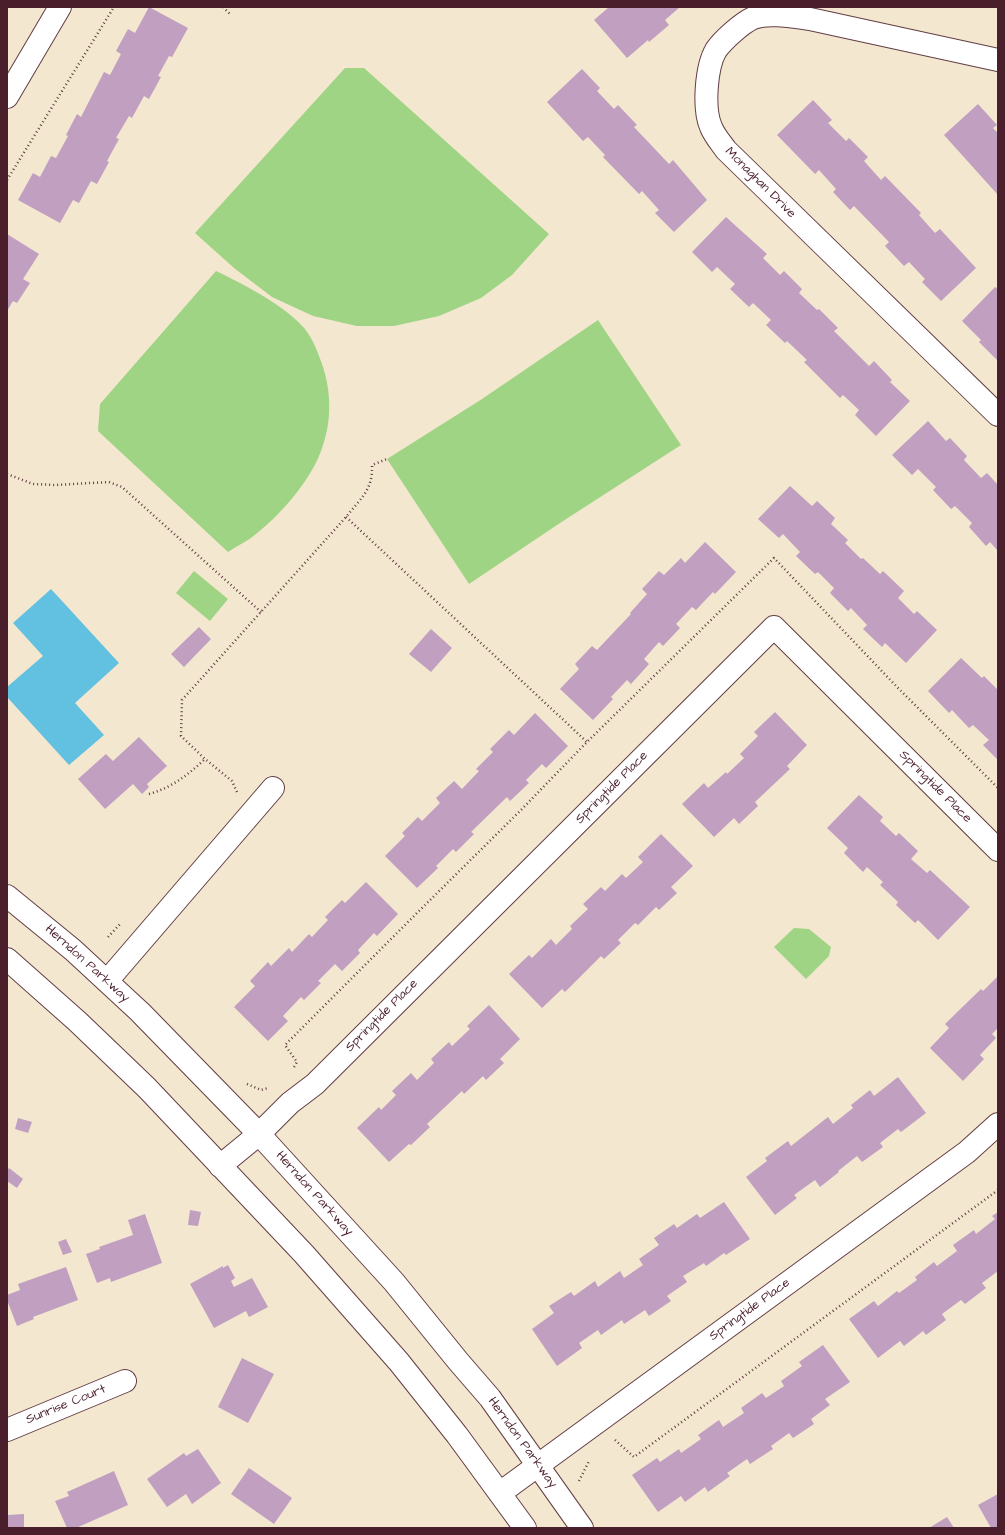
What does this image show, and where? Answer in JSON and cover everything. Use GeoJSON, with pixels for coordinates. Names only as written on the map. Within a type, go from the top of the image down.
{"type":"FeatureCollection","features":[{"type":"Feature","properties":{"kind":"street"},"geometry":{"type":"LineString","coordinates":[[7,97],[60,7]]}},
{"type":"Feature","properties":{"kind":"street","name":"Monaghan Drive"},"geometry":{"type":"LineString","coordinates":[[998,60],[810,19],[780,15],[753,18],[734,31],[716,50],[708,73],[706,100],[711,127],[726,150],[998,415]]}},
{"type":"Feature","properties":{"kind":"street","name":"Springtide Place"},"geometry":{"type":"LineString","coordinates":[[220,1166],[259,1134],[290,1103],[315,1084],[774,627],[998,850]]}},
{"type":"Feature","properties":{"kind":"street"},"geometry":{"type":"LineString","coordinates":[[107,981],[273,788]]}},
{"type":"Feature","properties":{"kind":"street","name":"Herndon Parkway"},"geometry":{"type":"LineString","coordinates":[[7,896],[73,950],[145,1017],[259,1134],[394,1282],[490,1398],[582,1528]]}},
{"type":"Feature","properties":{"kind":"street"},"geometry":{"type":"LineString","coordinates":[[7,959],[110,1052],[147,1088],[304,1254],[368,1326],[457,1435],[525,1528]]}},
{"type":"Feature","properties":{"kind":"street","name":"Springtide Place"},"geometry":{"type":"LineString","coordinates":[[500,1493],[967,1152],[998,1124]]}},
{"type":"Feature","properties":{"kind":"street","name":"Sunrise Court"},"geometry":{"type":"LineString","coordinates":[[7,1430],[125,1381]]}},
{"type":"Feature","properties":{"kind":"path"},"geometry":{"type":"LineString","coordinates":[[7,180],[114,7]]}},
{"type":"Feature","properties":{"kind":"path"},"geometry":{"type":"LineString","coordinates":[[223,7],[231,15]]}},
{"type":"Feature","properties":{"kind":"path"},"geometry":{"type":"LineString","coordinates":[[237,794],[232,781],[205,759],[181,736],[182,700],[346,517],[369,488],[372,477],[372,465],[387,459]]}},
{"type":"Feature","properties":{"kind":"path"},"geometry":{"type":"LineString","coordinates":[[7,474],[33,484],[55,485],[109,482],[122,487],[261,612]]}},
{"type":"Feature","properties":{"kind":"path"},"geometry":{"type":"LineString","coordinates":[[292,1068],[297,1062],[285,1045],[520,811],[587,742],[346,517]]}},
{"type":"Feature","properties":{"kind":"path"},"geometry":{"type":"LineString","coordinates":[[149,794],[168,787],[188,775],[205,759]]}},
{"type":"Feature","properties":{"kind":"path"},"geometry":{"type":"LineString","coordinates":[[108,937],[124,920]]}},
{"type":"Feature","properties":{"kind":"path"},"geometry":{"type":"LineString","coordinates":[[246,1084],[261,1090],[272,1088]]}},
{"type":"Feature","properties":{"kind":"path"},"geometry":{"type":"LineString","coordinates":[[610,1443],[615,1439],[634,1456],[998,1190]]}},
{"type":"Feature","properties":{"kind":"path"},"geometry":{"type":"LineString","coordinates":[[578,1484],[588,1462],[592,1458]]}},
{"type":"Feature","properties":{"kind":"green space"},"geometry":{"type":"Polygon","coordinates":[[[345,68],[364,68],[549,234],[512,275],[481,298],[439,316],[394,326],[357,326],[313,316],[272,297],[234,268],[195,233],[345,68]]]}},
{"type":"Feature","properties":{"kind":"green space"},"geometry":{"type":"Polygon","coordinates":[[[216,271],[276,304],[297,320],[308,333],[317,351],[325,374],[329,394],[329,415],[326,435],[318,458],[303,484],[294,496],[262,529],[248,540],[228,552],[98,431],[100,404],[216,271]]]}},
{"type":"Feature","properties":{"kind":"green space"},"geometry":{"type":"Polygon","coordinates":[[[598,320],[681,445],[469,584],[387,459],[482,399],[598,320]]]}},
{"type":"Feature","properties":{"kind":"green space"},"geometry":{"type":"Polygon","coordinates":[[[194,571],[228,599],[210,621],[176,593],[194,571]]]}},
{"type":"Feature","properties":{"kind":"green space"},"geometry":{"type":"Polygon","coordinates":[[[794,928],[809,929],[831,947],[829,956],[806,979],[774,947],[794,928]]]}},
{"type":"Feature","properties":{"kind":"water"},"geometry":{"type":"Polygon","coordinates":[[[51,589],[119,663],[75,703],[104,735],[69,765],[7,697],[7,687],[43,656],[13,623],[51,589]]]}},
{"type":"Feature","properties":{"kind":"building"},"geometry":{"type":"Polygon","coordinates":[[[149,7],[188,28],[172,57],[169,56],[158,76],[161,77],[149,99],[144,96],[132,118],[129,116],[116,138],[119,139],[97,184],[91,181],[79,203],[73,200],[60,223],[18,200],[33,173],[40,177],[51,156],[56,158],[68,136],[66,135],[77,114],[81,117],[104,72],[110,75],[121,54],[116,51],[128,29],[135,33],[149,7]]]}},
{"type":"Feature","properties":{"kind":"building"},"geometry":{"type":"Polygon","coordinates":[[[609,7],[680,7],[665,20],[669,25],[627,58],[594,20],[609,7]]]}},
{"type":"Feature","properties":{"kind":"building"},"geometry":{"type":"Polygon","coordinates":[[[582,69],[600,88],[597,91],[614,109],[618,105],[637,125],[634,127],[669,164],[673,160],[707,200],[674,232],[655,213],[659,210],[642,191],[639,194],[603,157],[605,155],[588,137],[583,141],[547,102],[582,69]]]}},
{"type":"Feature","properties":{"kind":"building"},"geometry":{"type":"Polygon","coordinates":[[[813,100],[832,120],[828,123],[846,141],[849,138],[868,157],[864,161],[881,180],[885,176],[921,213],[919,215],[935,233],[940,229],[976,268],[941,301],[922,282],[925,279],[909,262],[904,266],[885,246],[889,242],[854,206],[850,210],[833,192],[836,189],[819,170],[815,174],[777,135],[813,100]]]}},
{"type":"Feature","properties":{"kind":"building"},"geometry":{"type":"Polygon","coordinates":[[[978,104],[997,125],[993,128],[998,133],[998,195],[944,135],[978,104]]]}},
{"type":"Feature","properties":{"kind":"building"},"geometry":{"type":"Polygon","coordinates":[[[726,217],[767,254],[763,258],[780,275],[784,271],[802,289],[799,293],[817,310],[819,309],[838,328],[834,331],[869,366],[874,361],[892,380],[890,382],[910,401],[876,436],[855,415],[859,410],[843,395],[840,398],[804,362],[807,360],[787,341],[785,343],[766,325],[771,320],[753,303],[749,307],[730,289],[735,284],[717,267],[712,272],[692,252],[726,217]]]}},
{"type":"Feature","properties":{"kind":"building"},"geometry":{"type":"Polygon","coordinates":[[[7,234],[39,254],[23,279],[30,283],[17,303],[13,301],[7,311],[7,234]]]}},
{"type":"Feature","properties":{"kind":"building"},"geometry":{"type":"Polygon","coordinates":[[[995,287],[998,289],[998,361],[979,342],[981,340],[962,321],[995,287]]]}},
{"type":"Feature","properties":{"kind":"building"},"geometry":{"type":"Polygon","coordinates":[[[928,421],[946,441],[950,438],[967,456],[964,460],[981,478],[987,473],[998,485],[998,551],[990,542],[986,546],[969,527],[972,523],[955,506],[951,509],[933,490],[936,487],[918,469],[912,475],[892,455],[928,421]]]}},
{"type":"Feature","properties":{"kind":"building"},"geometry":{"type":"Polygon","coordinates":[[[790,486],[812,506],[817,501],[835,518],[831,524],[848,540],[845,543],[861,559],[863,558],[880,574],[883,571],[904,591],[898,598],[914,614],[917,611],[937,630],[906,663],[885,643],[882,647],[863,629],[867,625],[851,608],[848,611],[830,593],[834,588],[818,572],[815,574],[796,556],[800,552],[783,534],[779,538],[758,519],[790,486]]]}},
{"type":"Feature","properties":{"kind":"building"},"geometry":{"type":"Polygon","coordinates":[[[705,542],[736,572],[715,594],[713,592],[696,610],[692,607],[676,624],[680,628],[663,646],[659,642],[644,659],[649,664],[631,684],[627,680],[611,697],[613,699],[593,720],[560,689],[579,669],[575,664],[592,646],[597,650],[631,614],[630,613],[647,594],[642,589],[659,571],[664,575],[681,558],[685,563],[705,542]]]}},
{"type":"Feature","properties":{"kind":"building"},"geometry":{"type":"Polygon","coordinates":[[[199,627],[211,639],[184,667],[171,654],[199,627]]]}},
{"type":"Feature","properties":{"kind":"building"},"geometry":{"type":"Polygon","coordinates":[[[431,629],[452,648],[431,672],[409,654],[431,629]]]}},
{"type":"Feature","properties":{"kind":"building"},"geometry":{"type":"Polygon","coordinates":[[[961,658],[982,678],[984,676],[998,690],[998,760],[983,745],[989,740],[973,725],[969,728],[952,710],[949,713],[928,691],[961,658]]]}},
{"type":"Feature","properties":{"kind":"building"},"geometry":{"type":"Polygon","coordinates":[[[775,712],[807,745],[787,766],[790,769],[755,802],[758,806],[739,824],[734,818],[714,837],[682,804],[704,783],[708,788],[726,772],[727,774],[744,758],[740,754],[758,736],[754,732],[775,712]]]}},
{"type":"Feature","properties":{"kind":"building"},"geometry":{"type":"Polygon","coordinates":[[[535,713],[568,746],[546,768],[542,764],[526,780],[529,783],[510,801],[507,797],[471,832],[474,834],[456,852],[453,849],[436,866],[438,868],[417,888],[385,856],[405,836],[402,833],[418,817],[422,821],[440,803],[436,798],[454,781],[462,789],[479,771],[476,769],[493,752],[490,749],[509,730],[514,735],[535,713]]]}},
{"type":"Feature","properties":{"kind":"building"},"geometry":{"type":"Polygon","coordinates":[[[139,737],[167,766],[147,784],[149,787],[142,794],[133,784],[105,809],[78,779],[106,754],[113,761],[139,737]]]}},
{"type":"Feature","properties":{"kind":"building"},"geometry":{"type":"Polygon","coordinates":[[[859,795],[883,817],[880,821],[896,836],[899,833],[918,851],[911,859],[927,873],[930,870],[970,907],[938,940],[918,920],[915,923],[896,905],[898,902],[880,885],[883,882],[867,867],[863,872],[844,853],[848,848],[827,828],[859,795]]]}},
{"type":"Feature","properties":{"kind":"building"},"geometry":{"type":"Polygon","coordinates":[[[661,834],[693,866],[671,887],[677,893],[659,910],[656,907],[638,925],[635,923],[618,940],[621,943],[604,959],[601,956],[565,992],[562,989],[542,1008],[509,974],[529,955],[532,958],[551,939],[556,945],[572,929],[570,926],[588,909],[583,904],[601,887],[605,891],[622,874],[626,878],[643,862],[638,857],[661,834]]]}},
{"type":"Feature","properties":{"kind":"building"},"geometry":{"type":"Polygon","coordinates":[[[366,882],[398,914],[377,936],[374,933],[358,950],[360,953],[342,971],[335,964],[318,981],[321,983],[304,1000],[301,997],[283,1016],[288,1021],[268,1041],[234,1007],[255,986],[250,981],[268,962],[271,966],[289,948],[292,952],[309,934],[312,937],[328,920],[325,917],[342,900],[345,903],[366,882]]]}},
{"type":"Feature","properties":{"kind":"building"},"geometry":{"type":"Polygon","coordinates":[[[998,976],[998,1028],[992,1034],[996,1038],[980,1055],[984,1059],[963,1081],[930,1048],[949,1028],[945,1024],[981,989],[983,991],[998,976]]]}},
{"type":"Feature","properties":{"kind":"building"},"geometry":{"type":"Polygon","coordinates":[[[489,1005],[520,1039],[500,1059],[504,1063],[486,1080],[483,1076],[464,1094],[462,1091],[427,1124],[430,1127],[411,1145],[409,1144],[389,1162],[357,1128],[379,1107],[381,1110],[396,1095],[392,1091],[411,1073],[417,1080],[434,1063],[431,1059],[449,1042],[452,1046],[470,1029],[467,1026],[489,1005]]]}},
{"type":"Feature","properties":{"kind":"building"},"geometry":{"type":"Polygon","coordinates":[[[898,1077],[926,1113],[901,1132],[898,1129],[880,1143],[883,1147],[862,1162],[857,1156],[820,1187],[815,1180],[794,1195],[797,1198],[775,1215],[746,1177],[767,1161],[765,1158],[788,1141],[791,1146],[828,1117],[833,1124],[853,1108],[851,1105],[870,1090],[874,1096],[898,1077]]]}},
{"type":"Feature","properties":{"kind":"building"},"geometry":{"type":"Polygon","coordinates":[[[18,1118],[32,1122],[28,1133],[15,1129],[18,1118]]]}},
{"type":"Feature","properties":{"kind":"building"},"geometry":{"type":"Polygon","coordinates":[[[9,1168],[23,1179],[17,1188],[7,1181],[7,1171],[9,1168]]]}},
{"type":"Feature","properties":{"kind":"building"},"geometry":{"type":"Polygon","coordinates":[[[724,1202],[750,1239],[726,1255],[724,1253],[706,1266],[704,1263],[683,1276],[687,1282],[667,1296],[671,1301],[649,1316],[645,1310],[624,1324],[622,1320],[601,1335],[598,1330],[579,1343],[582,1348],[557,1366],[532,1329],[554,1313],[549,1306],[571,1292],[574,1296],[595,1281],[598,1287],[620,1271],[624,1278],[643,1265],[639,1259],[659,1245],[654,1238],[674,1224],[677,1228],[697,1214],[700,1218],[724,1202]]]}},
{"type":"Feature","properties":{"kind":"building"},"geometry":{"type":"Polygon","coordinates":[[[190,1210],[201,1212],[198,1226],[188,1225],[190,1210]]]}},
{"type":"Feature","properties":{"kind":"building"},"geometry":{"type":"Polygon","coordinates":[[[998,1212],[998,1271],[982,1283],[986,1288],[965,1304],[961,1300],[942,1314],[946,1320],[926,1335],[923,1331],[904,1346],[900,1341],[878,1358],[849,1319],[874,1301],[878,1306],[897,1291],[899,1293],[917,1280],[915,1277],[934,1262],[937,1266],[957,1251],[953,1245],[974,1230],[976,1234],[995,1219],[992,1216],[998,1212]]]}},
{"type":"Feature","properties":{"kind":"building"},"geometry":{"type":"Polygon","coordinates":[[[145,1214],[162,1263],[111,1282],[110,1278],[97,1283],[86,1254],[100,1249],[99,1247],[133,1235],[128,1220],[145,1214]]]}},
{"type":"Feature","properties":{"kind":"building"},"geometry":{"type":"Polygon","coordinates":[[[66,1239],[72,1252],[63,1255],[58,1242],[66,1239]]]}},
{"type":"Feature","properties":{"kind":"building"},"geometry":{"type":"Polygon","coordinates":[[[228,1265],[235,1278],[231,1281],[234,1287],[252,1278],[268,1307],[249,1317],[246,1311],[214,1328],[190,1284],[223,1266],[223,1268],[228,1265]]]}},
{"type":"Feature","properties":{"kind":"building"},"geometry":{"type":"Polygon","coordinates":[[[66,1267],[78,1300],[33,1317],[34,1319],[17,1326],[7,1300],[7,1295],[20,1290],[18,1284],[66,1267]]]}},
{"type":"Feature","properties":{"kind":"building"},"geometry":{"type":"Polygon","coordinates":[[[823,1345],[850,1382],[825,1399],[830,1405],[811,1419],[814,1424],[793,1438],[789,1433],[771,1446],[773,1449],[750,1464],[747,1459],[727,1473],[730,1476],[708,1492],[705,1487],[685,1502],[681,1496],[658,1512],[632,1475],[657,1458],[660,1462],[679,1449],[681,1453],[701,1439],[698,1435],[719,1420],[723,1427],[744,1413],[741,1408],[762,1393],[766,1398],[784,1386],[781,1381],[802,1366],[799,1362],[823,1345]]]}},
{"type":"Feature","properties":{"kind":"building"},"geometry":{"type":"Polygon","coordinates":[[[242,1358],[274,1374],[248,1423],[218,1407],[242,1358]]]}},
{"type":"Feature","properties":{"kind":"building"},"geometry":{"type":"Polygon","coordinates":[[[198,1449],[221,1483],[192,1504],[186,1494],[167,1507],[147,1479],[184,1453],[186,1456],[198,1449]]]}},
{"type":"Feature","properties":{"kind":"building"},"geometry":{"type":"Polygon","coordinates":[[[249,1468],[292,1498],[274,1524],[231,1494],[249,1468]]]}},
{"type":"Feature","properties":{"kind":"building"},"geometry":{"type":"Polygon","coordinates":[[[114,1471],[128,1505],[76,1528],[67,1528],[55,1501],[69,1496],[67,1492],[114,1471]]]}},
{"type":"Feature","properties":{"kind":"building"},"geometry":{"type":"Polygon","coordinates":[[[998,1494],[998,1527],[991,1528],[978,1505],[998,1494]]]}},
{"type":"Feature","properties":{"kind":"building"},"geometry":{"type":"Polygon","coordinates":[[[24,1514],[24,1528],[7,1528],[7,1515],[24,1514]]]}},
{"type":"Feature","properties":{"kind":"building"},"geometry":{"type":"Polygon","coordinates":[[[947,1517],[954,1528],[929,1528],[947,1517]]]}}]}
